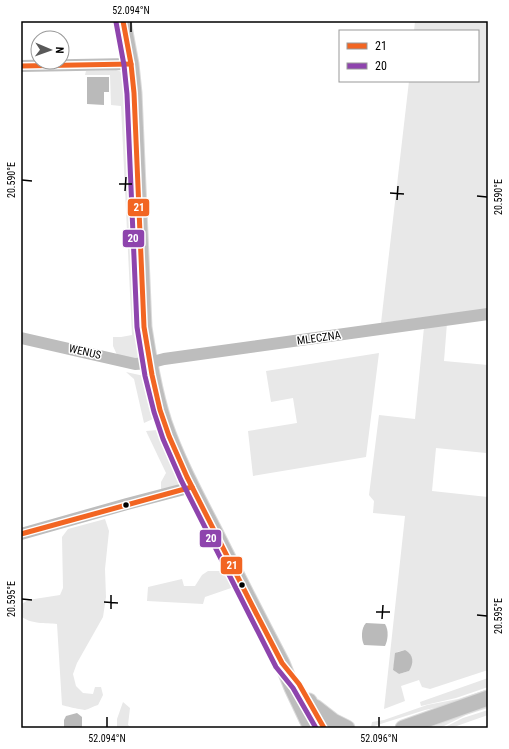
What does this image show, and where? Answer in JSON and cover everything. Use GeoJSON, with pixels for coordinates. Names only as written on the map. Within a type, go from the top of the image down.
{"type":"FeatureCollection","features":[{"type":"Feature","properties":{"kind":"main road"},"geometry":{"type":"LineString","coordinates":[[123,21],[131,64],[134,93],[144,327],[150,363],[164,422],[192,487],[282,663],[299,684],[311,728]]}},
{"type":"Feature","properties":{"kind":"main road"},"geometry":{"type":"LineString","coordinates":[[403,728],[488,698]]}},
{"type":"Feature","properties":{"kind":"main road"},"geometry":{"type":"LineString","coordinates":[[302,728],[305,704]]}},
{"type":"Feature","properties":{"kind":"main road"},"geometry":{"type":"LineString","coordinates":[[305,704],[324,728]]}},
{"type":"Feature","properties":{"kind":"main road"},"geometry":{"type":"LineString","coordinates":[[305,704],[347,728]]}},
{"type":"Feature","properties":{"kind":"street"},"geometry":{"type":"LineString","coordinates":[[21,66],[131,64]]}},
{"type":"Feature","properties":{"kind":"street","name":"MLECZNA"},"geometry":{"type":"LineString","coordinates":[[150,363],[164,359],[488,314]]}},
{"type":"Feature","properties":{"kind":"street","name":"WENUS"},"geometry":{"type":"LineString","coordinates":[[21,338],[135,364],[150,363]]}},
{"type":"Feature","properties":{"kind":"street"},"geometry":{"type":"LineString","coordinates":[[21,534],[192,487]]}},
{"type":"Feature","properties":{"kind":"shaded area"},"geometry":{"type":"Polygon","coordinates":[[[415,21],[488,21],[488,309],[381,323],[409,82],[479,82],[479,30],[414,30],[415,21]]]}},
{"type":"Feature","properties":{"kind":"shaded area"},"geometry":{"type":"Polygon","coordinates":[[[116,70],[122,72],[126,77],[142,355],[134,359],[118,357],[113,346],[113,337],[132,335],[121,106],[111,105],[110,75],[85,75],[86,71],[116,70]]]}},
{"type":"Feature","properties":{"kind":"shaded area"},"geometry":{"type":"Polygon","coordinates":[[[87,77],[109,77],[109,92],[104,92],[104,105],[87,104],[87,77]]]}},
{"type":"Feature","properties":{"kind":"shaded area"},"geometry":{"type":"Polygon","coordinates":[[[447,323],[444,361],[488,365],[488,436],[486,453],[436,448],[432,491],[488,497],[488,670],[430,689],[422,687],[419,680],[401,686],[405,701],[384,709],[405,516],[373,513],[374,501],[369,495],[379,415],[415,419],[424,327],[447,323]],[[405,650],[397,652],[393,670],[399,674],[409,671],[405,650]]]}},
{"type":"Feature","properties":{"kind":"shaded area"},"geometry":{"type":"Polygon","coordinates":[[[379,353],[366,457],[253,476],[248,431],[297,423],[293,398],[271,402],[266,371],[379,353]]]}},
{"type":"Feature","properties":{"kind":"shaded area"},"geometry":{"type":"Polygon","coordinates":[[[126,372],[146,377],[155,418],[144,423],[134,379],[126,372]]]}},
{"type":"Feature","properties":{"kind":"shaded area"},"geometry":{"type":"Polygon","coordinates":[[[158,430],[180,479],[177,486],[161,491],[161,482],[166,473],[146,431],[158,430]]]}},
{"type":"Feature","properties":{"kind":"shaded area"},"geometry":{"type":"Polygon","coordinates":[[[105,519],[109,531],[105,569],[106,597],[103,617],[77,663],[73,674],[76,686],[83,693],[93,694],[95,687],[101,687],[103,695],[98,705],[85,710],[62,705],[57,624],[38,623],[24,619],[21,616],[22,604],[28,600],[60,595],[63,588],[62,537],[68,529],[105,519]]]}},
{"type":"Feature","properties":{"kind":"shaded area"},"geometry":{"type":"Polygon","coordinates":[[[208,571],[225,571],[234,587],[205,597],[203,604],[147,601],[148,587],[182,579],[184,586],[195,586],[202,575],[208,571]]]}},
{"type":"Feature","properties":{"kind":"shaded area"},"geometry":{"type":"Polygon","coordinates":[[[366,623],[385,624],[388,635],[385,646],[364,645],[362,634],[366,623]]]}},
{"type":"Feature","properties":{"kind":"shaded area"},"geometry":{"type":"Polygon","coordinates":[[[405,650],[412,657],[412,665],[409,671],[399,674],[393,670],[395,653],[405,650]]]}},
{"type":"Feature","properties":{"kind":"shaded area"},"geometry":{"type":"Polygon","coordinates":[[[488,678],[488,687],[456,698],[421,706],[420,702],[488,678]]]}},
{"type":"Feature","properties":{"kind":"shaded area"},"geometry":{"type":"Polygon","coordinates":[[[488,689],[488,692],[457,703],[425,710],[371,727],[372,722],[384,720],[427,705],[458,699],[488,689]]]}},
{"type":"Feature","properties":{"kind":"shaded area"},"geometry":{"type":"Polygon","coordinates":[[[123,702],[130,708],[128,725],[132,728],[117,728],[117,719],[123,702]]]}},
{"type":"Feature","properties":{"kind":"shaded area"},"geometry":{"type":"Polygon","coordinates":[[[488,705],[488,708],[466,715],[440,728],[430,728],[459,715],[488,705]]]}},
{"type":"Feature","properties":{"kind":"shaded area"},"geometry":{"type":"Polygon","coordinates":[[[488,710],[488,715],[451,728],[443,728],[463,718],[488,710]]]}},
{"type":"Feature","properties":{"kind":"shaded area"},"geometry":{"type":"Polygon","coordinates":[[[77,713],[82,717],[82,728],[64,728],[64,720],[66,716],[77,713]]]}},
{"type":"Feature","properties":{"kind":"transit line","name":"21"},"geometry":{"type":"LineString","coordinates":[[123,21],[131,64],[134,93],[144,327],[152,375],[160,410],[169,436],[187,477],[256,613],[282,663],[299,684],[324,728]]}},
{"type":"Feature","properties":{"kind":"transit line","name":"20"},"geometry":{"type":"LineString","coordinates":[[116,22],[124,65],[127,94],[137,327],[145,376],[154,412],[163,439],[181,480],[276,667],[293,688],[316,728]]}},
{"type":"Feature","properties":{"kind":"transit line","name":"21"},"geometry":{"type":"LineString","coordinates":[[21,66],[131,64]]}},
{"type":"Feature","properties":{"kind":"transit line","name":"21"},"geometry":{"type":"LineString","coordinates":[[21,534],[192,487]]}}]}
